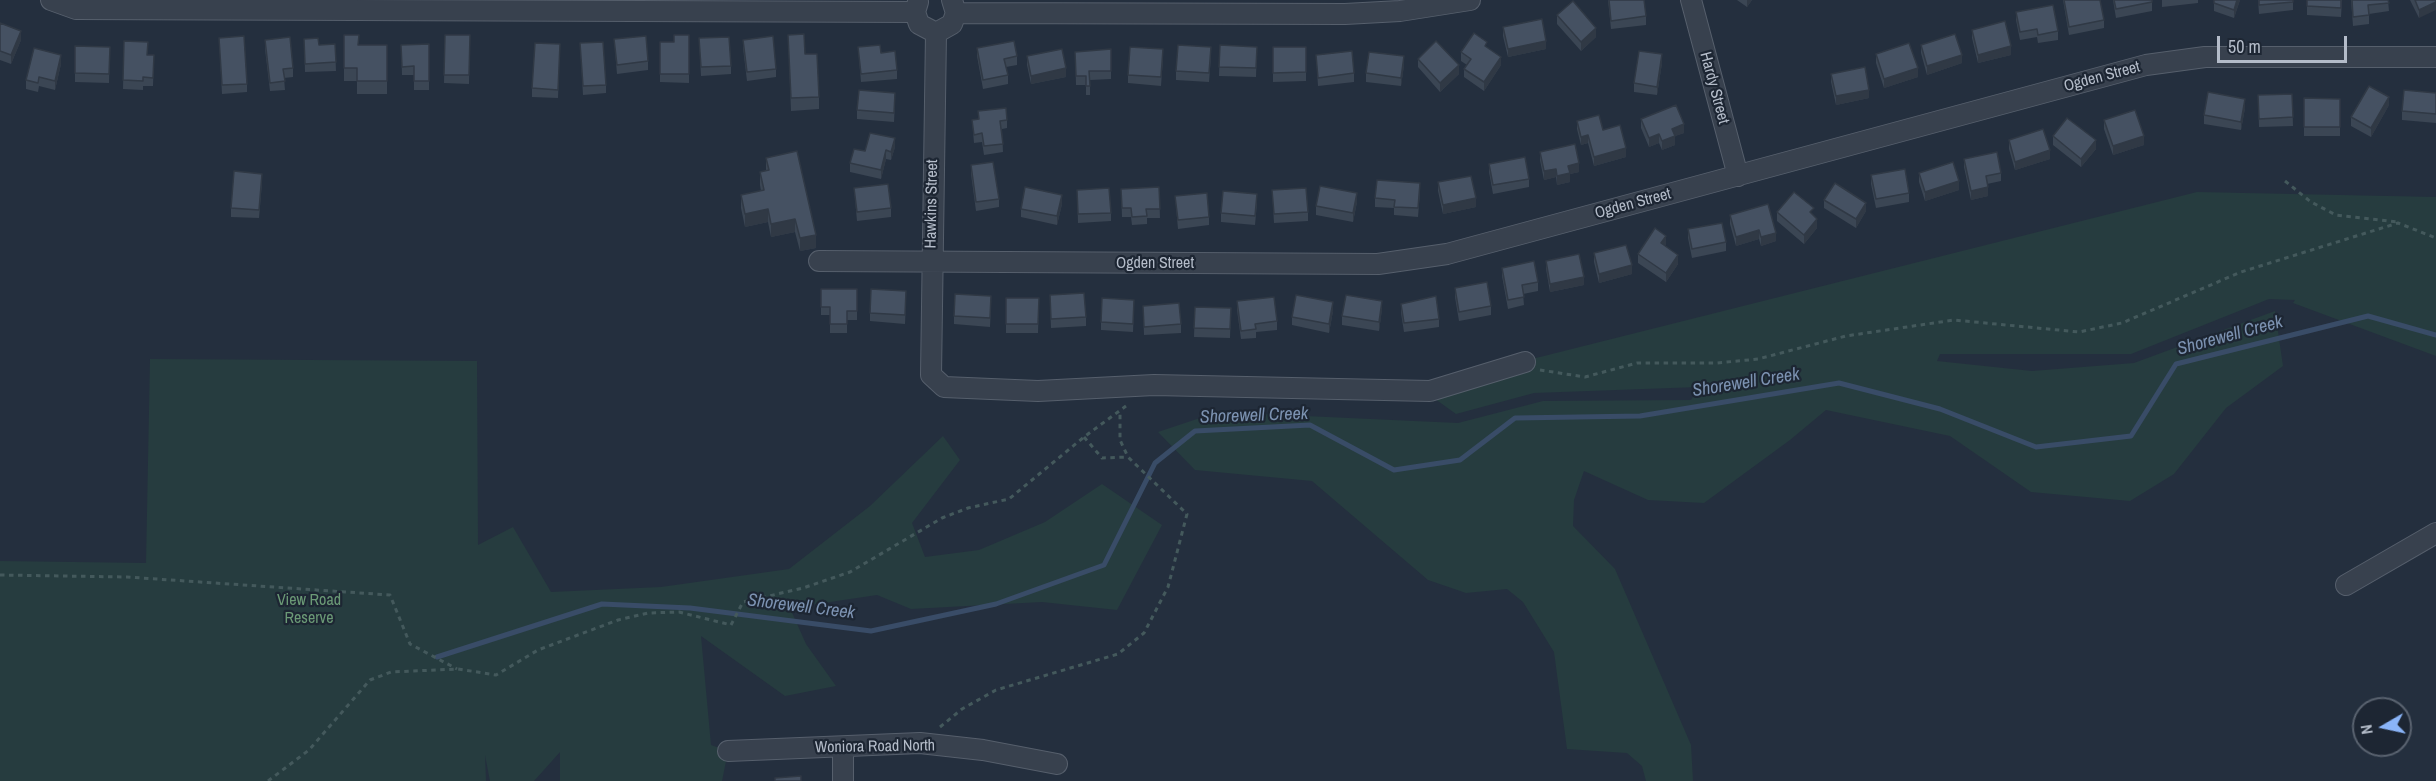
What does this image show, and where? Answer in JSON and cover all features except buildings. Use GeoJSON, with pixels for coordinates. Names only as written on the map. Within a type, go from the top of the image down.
{"type":"FeatureCollection","features":[{"type":"Feature","properties":{"kind":"street"},"geometry":{"type":"LineString","coordinates":[[51,0],[76,9],[185,5],[917,6],[919,24],[936,33],[948,29],[954,6],[1345,14],[1400,11],[1470,0]]}},
{"type":"Feature","properties":{"kind":"street","name":"Hardy Street"},"geometry":{"type":"LineString","coordinates":[[1691,0],[1738,176]]}},
{"type":"Feature","properties":{"kind":"street","name":"Hawkins Street"},"geometry":{"type":"LineString","coordinates":[[936,33],[930,260],[931,375],[944,387],[1038,391],[1154,385],[1430,391],[1532,366]]}},
{"type":"Feature","properties":{"kind":"street","name":"Ogden Street"},"geometry":{"type":"LineString","coordinates":[[819,261],[1378,264],[1447,254],[2146,65],[2205,57],[2436,57]]}},
{"type":"Feature","properties":{"kind":"street"},"geometry":{"type":"LineString","coordinates":[[2346,585],[2436,533]]}},
{"type":"Feature","properties":{"kind":"street","name":"Woniora Road North"},"geometry":{"type":"LineString","coordinates":[[728,751],[920,743],[983,750],[1057,764]]}},
{"type":"Feature","properties":{"kind":"street"},"geometry":{"type":"LineString","coordinates":[[843,748],[843,781]]}},
{"type":"Feature","properties":{"kind":"path"},"geometry":{"type":"LineString","coordinates":[[2285,182],[2311,202],[2336,215],[2398,223],[2436,238]]}},
{"type":"Feature","properties":{"kind":"path"},"geometry":{"type":"LineString","coordinates":[[1532,366],[1585,377],[1637,363],[1718,363],[1758,359],[1846,336],[1954,320],[2079,332],[2122,323],[2241,272],[2298,252],[2398,223]]}},
{"type":"Feature","properties":{"kind":"path"},"geometry":{"type":"LineString","coordinates":[[268,781],[309,750],[370,680],[391,672],[458,669],[496,675],[538,650],[618,620],[648,613],[679,612],[731,625],[743,602],[803,588],[850,572],[942,518],[968,508],[1009,499],[1084,437],[1129,404]]}},
{"type":"Feature","properties":{"kind":"path"},"geometry":{"type":"LineString","coordinates":[[920,743],[962,709],[996,690],[1118,654],[1144,633],[1168,587],[1187,514],[1128,457],[1120,440],[1120,410]]}},
{"type":"Feature","properties":{"kind":"path"},"geometry":{"type":"LineString","coordinates":[[1084,437],[1102,458],[1128,457]]}},
{"type":"Feature","properties":{"kind":"path"},"geometry":{"type":"LineString","coordinates":[[0,575],[127,577],[390,595],[410,644],[458,669]]}},
{"type":"Feature","properties":{"kind":"green space"},"geometry":{"type":"Polygon","coordinates":[[[2197,192],[2436,197],[2436,356],[2293,303],[2295,300],[2269,299],[2131,354],[1940,354],[1937,361],[2032,371],[2134,363],[2275,311],[2283,366],[2226,408],[2174,474],[2130,501],[2031,492],[1950,436],[1826,410],[1790,440],[1704,503],[1648,500],[1584,471],[1574,500],[1573,526],[1615,569],[1691,745],[1693,781],[1646,781],[1642,766],[1627,753],[1567,749],[1554,652],[1523,602],[1507,589],[1466,593],[1428,580],[1312,481],[1195,470],[1158,432],[1218,412],[1458,423],[1543,401],[1691,400],[1699,387],[1534,393],[1456,414],[1417,386],[2197,192]]]}},
{"type":"Feature","properties":{"kind":"green space","name":"View Road Reserve"},"geometry":{"type":"Polygon","coordinates":[[[150,359],[477,361],[478,545],[513,527],[551,592],[661,587],[789,569],[870,506],[943,436],[960,460],[912,523],[925,557],[979,550],[1045,522],[1102,484],[1162,525],[1117,610],[1042,602],[911,609],[877,595],[790,608],[806,644],[836,686],[785,696],[701,636],[711,745],[728,751],[722,781],[560,781],[560,752],[534,781],[490,781],[485,755],[486,781],[0,781],[0,561],[146,563],[150,359]]]}},
{"type":"Feature","properties":{"kind":"waterway","name":"Shorewell Creek"},"geometry":{"type":"LineString","coordinates":[[437,657],[602,604],[690,608],[871,631],[996,604],[1104,565],[1155,463],[1195,431],[1310,425],[1394,470],[1460,460],[1515,418],[1640,416],[1839,383],[1940,409],[2036,447],[2131,436],[2176,364],[2368,316],[2436,335]]}}]}
